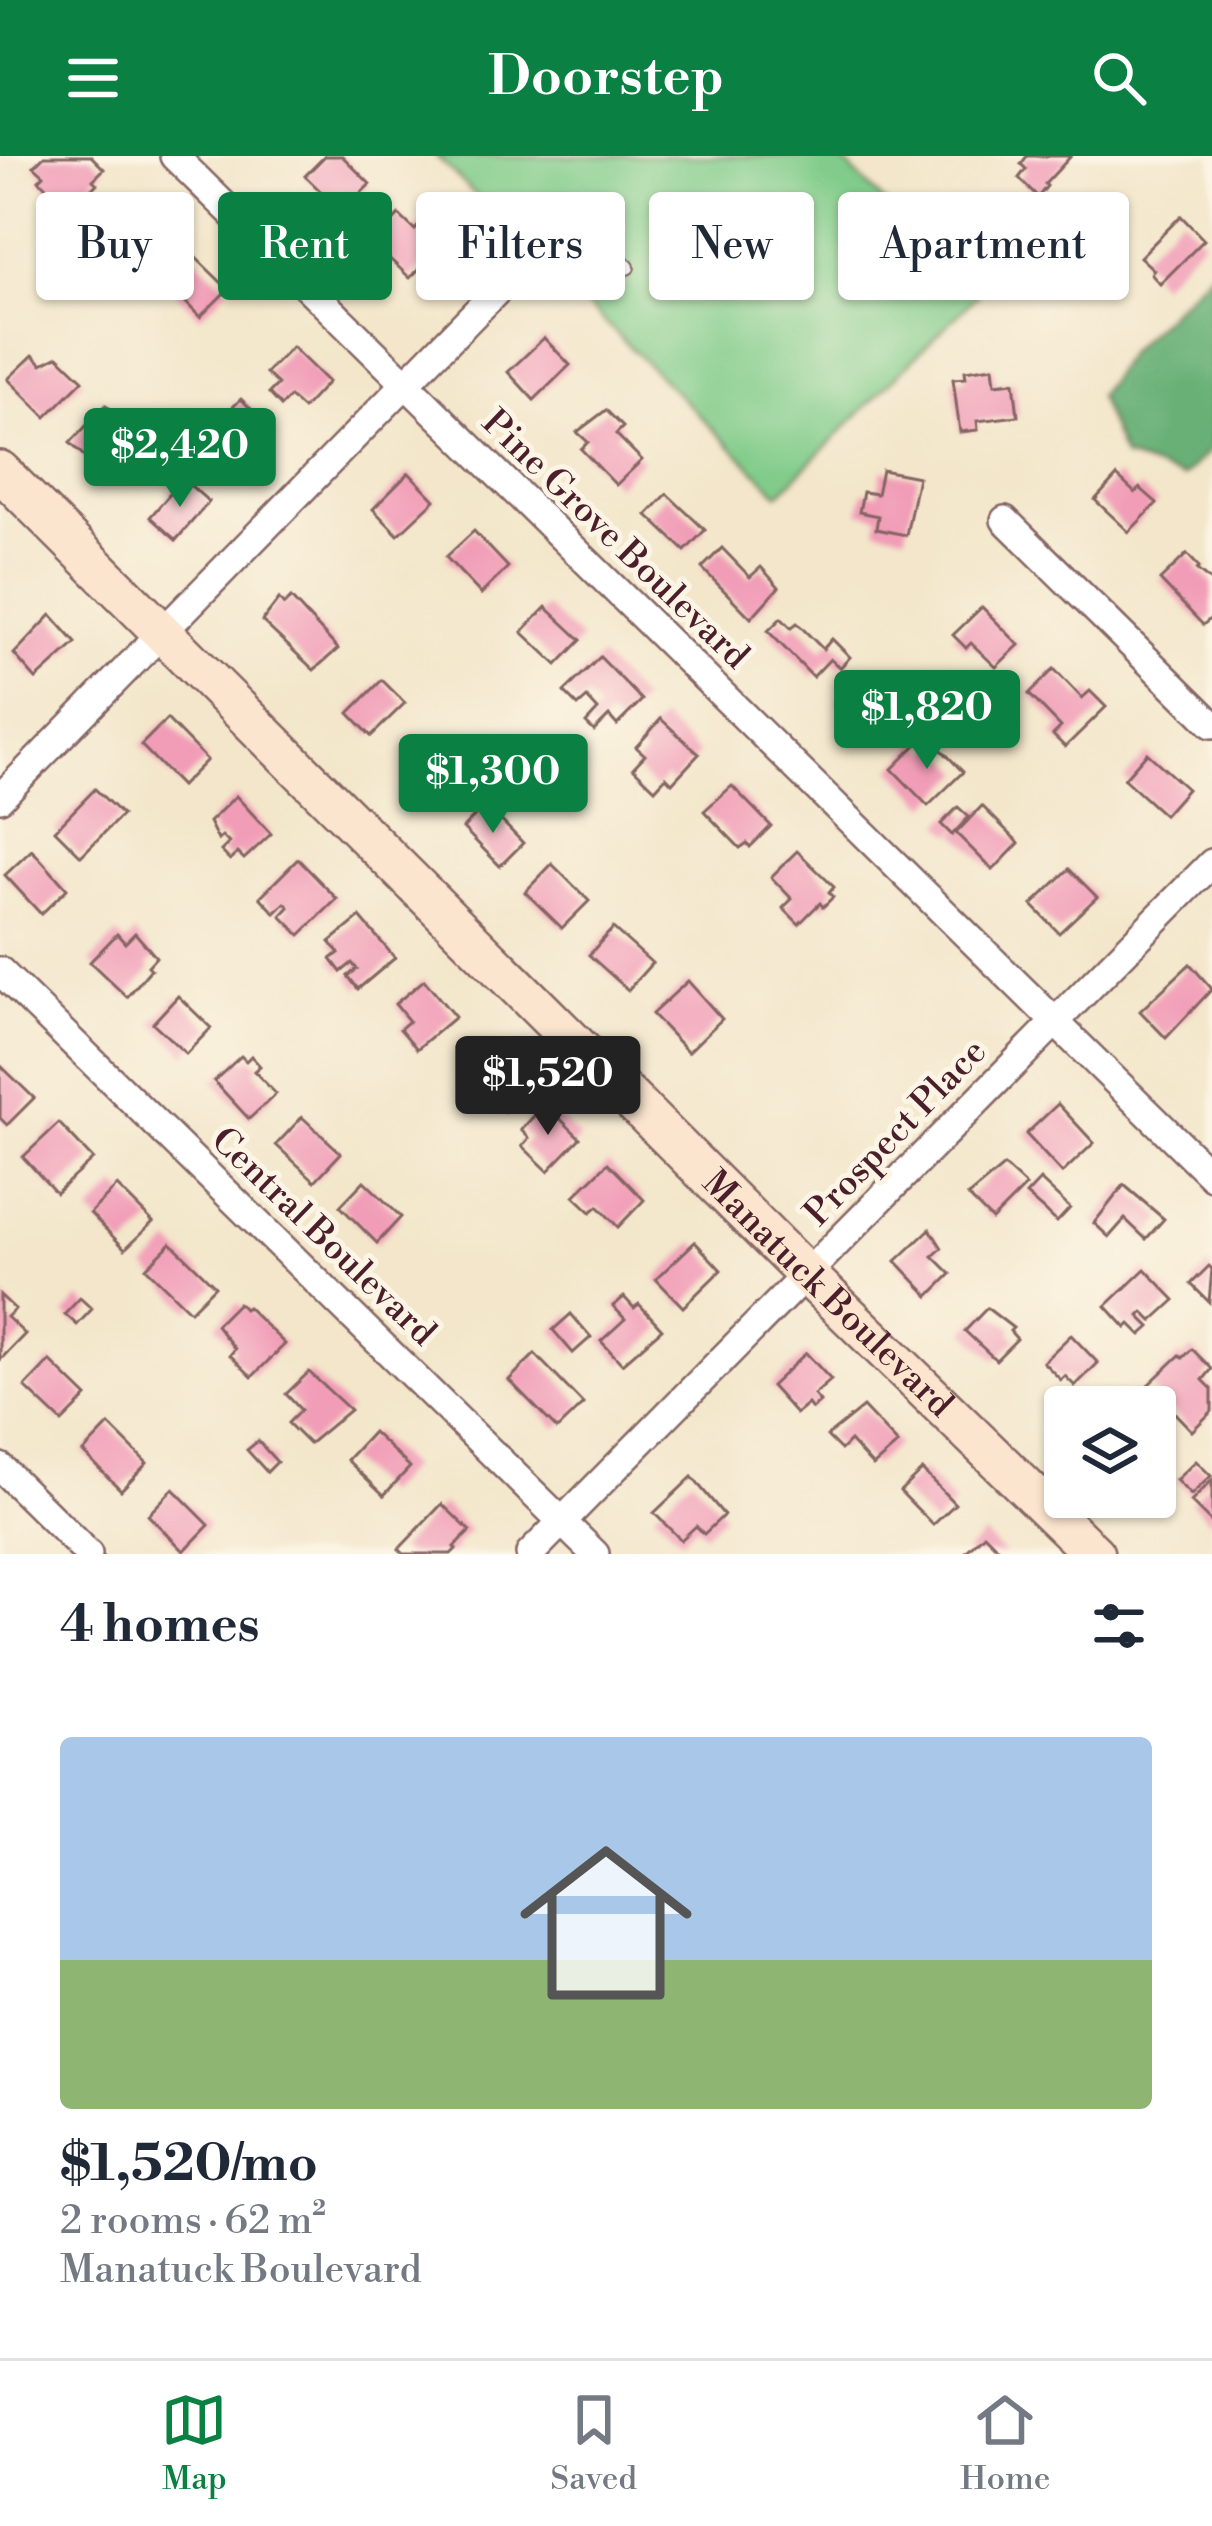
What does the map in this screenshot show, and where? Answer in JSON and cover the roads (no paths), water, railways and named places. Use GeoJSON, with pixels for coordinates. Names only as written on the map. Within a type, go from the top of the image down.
{"type":"FeatureCollection","features":[{"type":"Feature","properties":{"kind":"street","name":"Pine Grove Boulevard"},"geometry":{"type":"LineString","coordinates":[[174,156],[1212,1176]]}},
{"type":"Feature","properties":{"kind":"street"},"geometry":{"type":"LineString","coordinates":[[0,798],[488,300]]}},
{"type":"Feature","properties":{"kind":"street","name":"Manatuck Boulevard"},"geometry":{"type":"LineString","coordinates":[[0,471],[808,1276],[1094,1554]]}},
{"type":"Feature","properties":{"kind":"street"},"geometry":{"type":"LineString","coordinates":[[1005,520],[1212,724]]}},
{"type":"Feature","properties":{"kind":"street","name":"Prospect Place"},"geometry":{"type":"LineString","coordinates":[[530,1554],[1212,863]]}},
{"type":"Feature","properties":{"kind":"street","name":"Central Boulevard"},"geometry":{"type":"LineString","coordinates":[[0,971],[595,1554]]}},
{"type":"Feature","properties":{"kind":"street"},"geometry":{"type":"LineString","coordinates":[[0,1467],[88,1554]]}}]}
